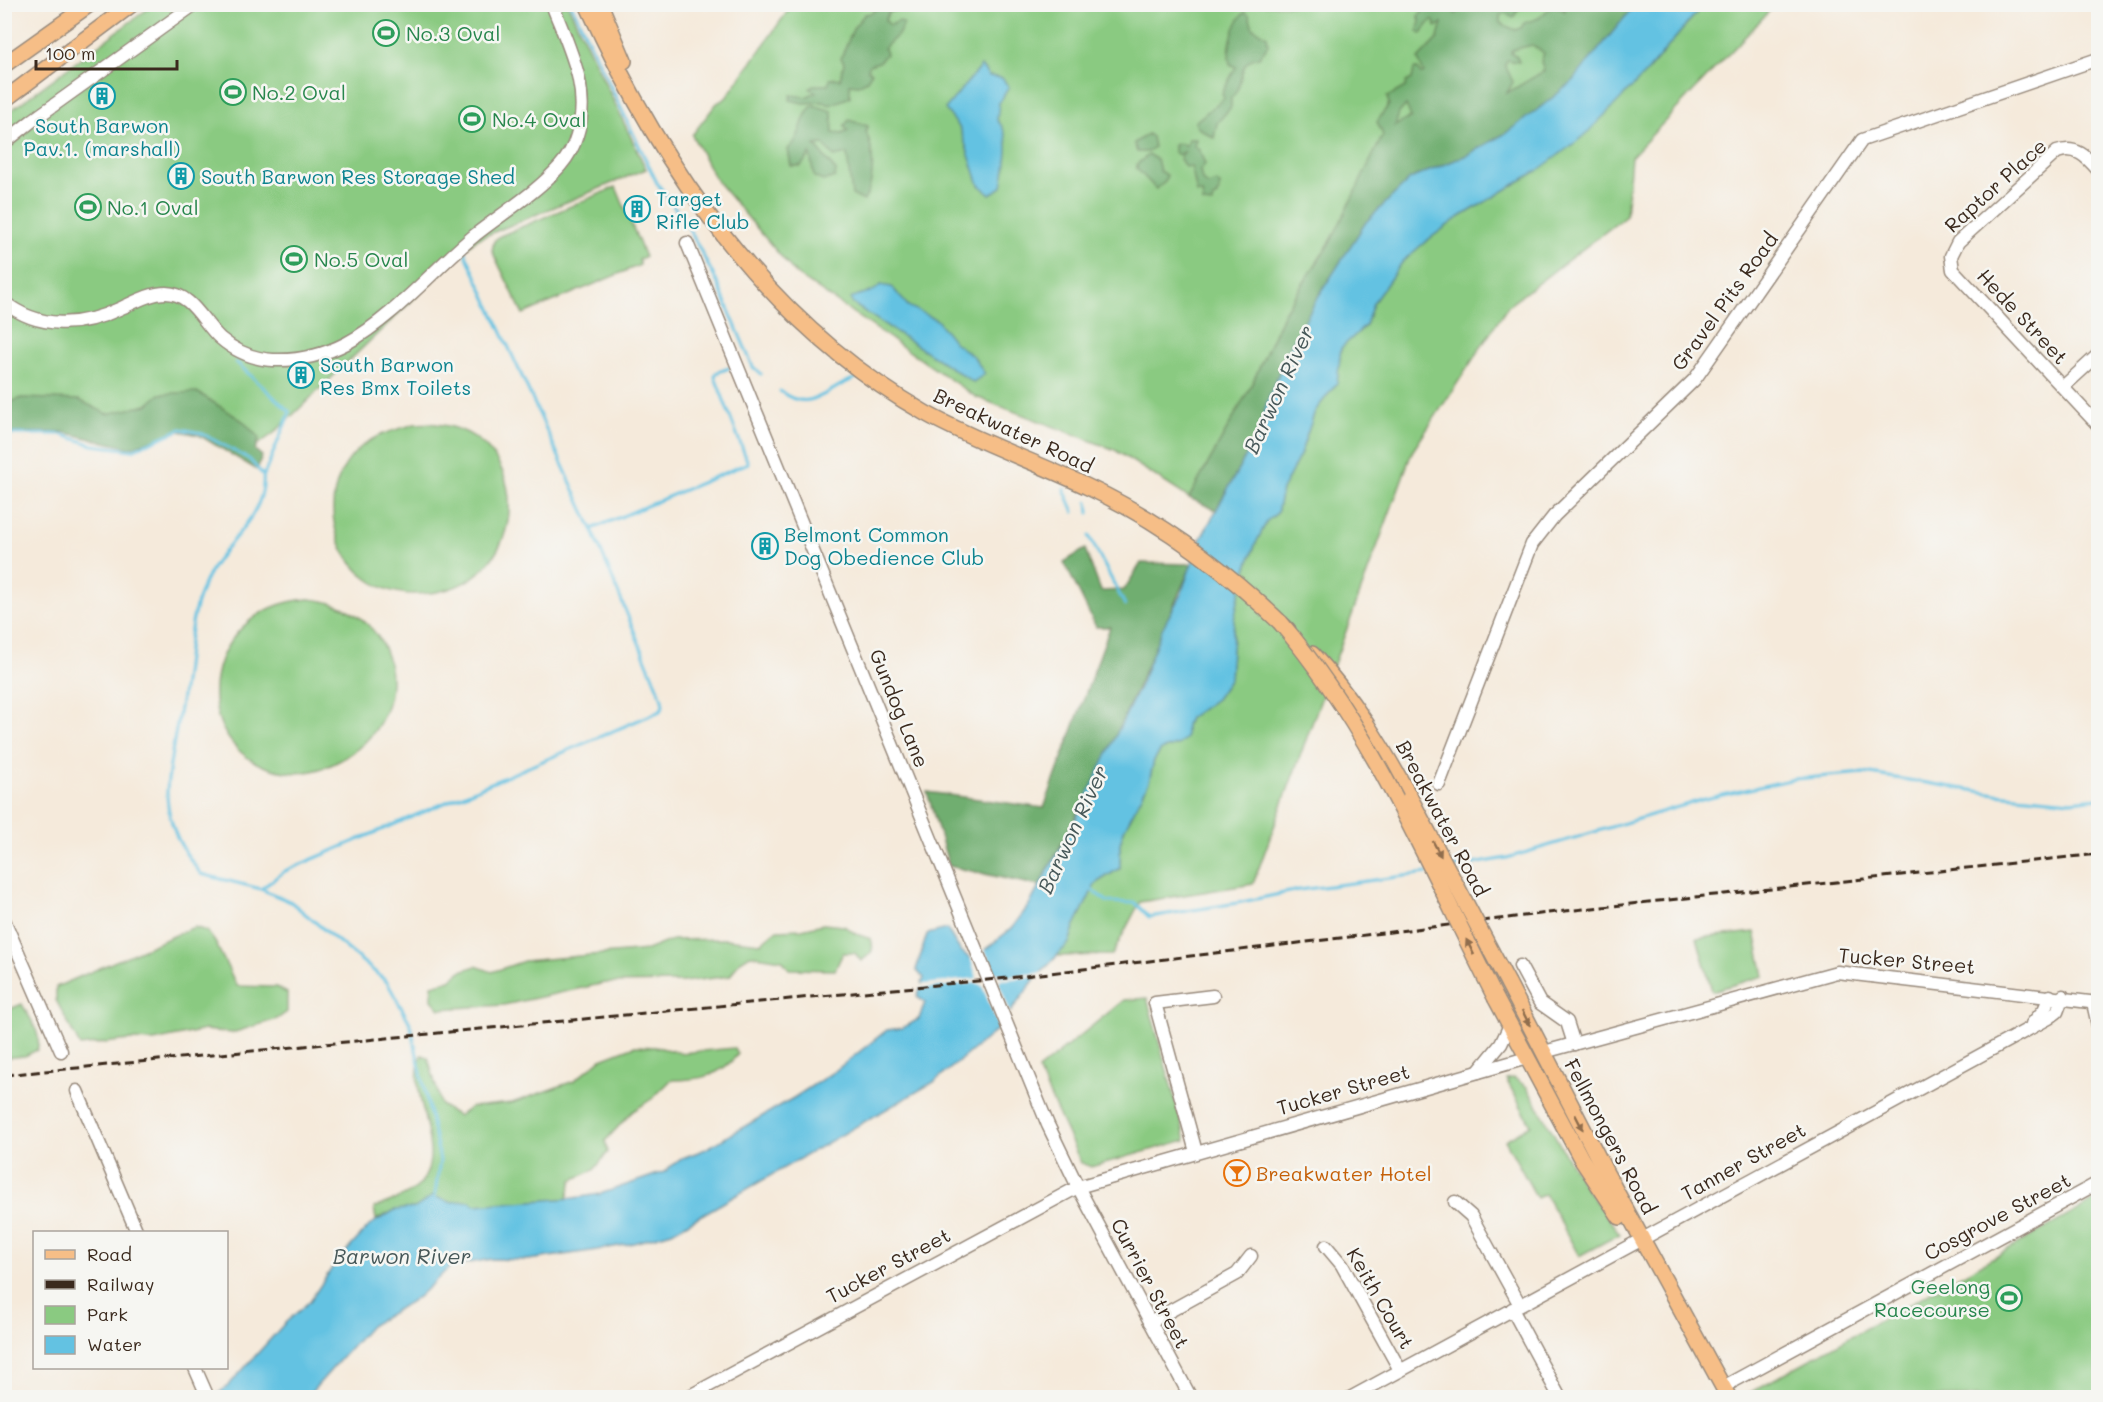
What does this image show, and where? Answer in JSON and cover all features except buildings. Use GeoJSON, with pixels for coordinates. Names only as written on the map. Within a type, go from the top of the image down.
{"type":"FeatureCollection","features":[{"type":"Feature","properties":{"kind":"main road"},"geometry":{"type":"LineString","coordinates":[[4,65],[90,4]]}},
{"type":"Feature","properties":{"kind":"main road"},"geometry":{"type":"LineString","coordinates":[[4,100],[132,4]]}},
{"type":"Feature","properties":{"kind":"main road","name":"Breakwater Road"},"geometry":{"type":"LineString","coordinates":[[587,4],[614,63],[676,170],[737,255],[786,306],[842,356],[895,394],[940,421],[1087,486],[1153,522],[1222,570],[1280,622],[1327,670],[1368,725],[1400,778],[1544,1052]]}},
{"type":"Feature","properties":{"kind":"main road","name":"Breakwater Road"},"geometry":{"type":"LineString","coordinates":[[600,4],[643,111]]}},
{"type":"Feature","properties":{"kind":"main road","name":"Breakwater Road"},"geometry":{"type":"LineString","coordinates":[[1280,622],[1335,693],[1371,749],[1527,1058]]}},
{"type":"Feature","properties":{"kind":"main road","name":"Tucker Street"},"geometry":{"type":"LineString","coordinates":[[1527,1058],[1544,1052]]}},
{"type":"Feature","properties":{"kind":"main road","name":"Fellmongers Road"},"geometry":{"type":"LineString","coordinates":[[1544,1052],[1726,1392]]}},
{"type":"Feature","properties":{"kind":"main road","name":"Fellmongers Road"},"geometry":{"type":"LineString","coordinates":[[1527,1058],[1582,1160],[1619,1216],[1642,1238]]}},
{"type":"Feature","properties":{"kind":"street"},"geometry":{"type":"LineString","coordinates":[[4,143],[195,4]]}},
{"type":"Feature","properties":{"kind":"street"},"geometry":{"type":"LineString","coordinates":[[4,302],[34,319],[80,323],[104,316],[152,295],[167,292],[181,296],[194,307],[219,337],[254,358],[301,359],[326,353],[349,342],[374,325],[475,235],[551,175],[570,152],[581,122],[582,96],[575,67],[552,4]]}},
{"type":"Feature","properties":{"kind":"street","name":"Gravel Pits Road"},"geometry":{"type":"LineString","coordinates":[[1439,784],[1532,544],[1554,516],[1695,379],[1862,140],[2098,59]]}},
{"type":"Feature","properties":{"kind":"street","name":"Raptor Place"},"geometry":{"type":"LineString","coordinates":[[1951,256],[1958,242],[2057,152],[2075,150],[2085,156],[2098,170]]}},
{"type":"Feature","properties":{"kind":"street","name":"Gundog Lane"},"geometry":{"type":"LineString","coordinates":[[687,243],[856,651],[1012,1039],[1048,1125],[1078,1187]]}},
{"type":"Feature","properties":{"kind":"street","name":"Hede Street"},"geometry":{"type":"LineString","coordinates":[[1951,256],[1953,270],[2098,425]]}},
{"type":"Feature","properties":{"kind":"street"},"geometry":{"type":"LineString","coordinates":[[2063,387],[2098,355]]}},
{"type":"Feature","properties":{"kind":"street"},"geometry":{"type":"LineString","coordinates":[[4,920],[60,1051]]}},
{"type":"Feature","properties":{"kind":"street"},"geometry":{"type":"LineString","coordinates":[[1520,966],[1540,1003],[1567,1022],[1574,1044]]}},
{"type":"Feature","properties":{"kind":"street","name":"Tucker Street"},"geometry":{"type":"LineString","coordinates":[[1544,1052],[1837,972],[2097,1000]]}},
{"type":"Feature","properties":{"kind":"street"},"geometry":{"type":"LineString","coordinates":[[1196,1152],[1155,1003],[1213,996]]}},
{"type":"Feature","properties":{"kind":"street","name":"Tanner Street"},"geometry":{"type":"LineString","coordinates":[[1350,1398],[2029,1028],[2058,997]]}},
{"type":"Feature","properties":{"kind":"street"},"geometry":{"type":"LineString","coordinates":[[2097,1000],[2098,1025]]}},
{"type":"Feature","properties":{"kind":"street"},"geometry":{"type":"LineString","coordinates":[[1478,1072],[1502,1044],[1510,1025]]}},
{"type":"Feature","properties":{"kind":"street","name":"Tucker Street"},"geometry":{"type":"LineString","coordinates":[[686,1398],[1078,1187],[1527,1058]]}},
{"type":"Feature","properties":{"kind":"street"},"geometry":{"type":"LineString","coordinates":[[77,1091],[137,1231]]}},
{"type":"Feature","properties":{"kind":"street","name":"Cosgrove Street"},"geometry":{"type":"LineString","coordinates":[[1726,1392],[2098,1183]]}},
{"type":"Feature","properties":{"kind":"street","name":"Currier Street"},"geometry":{"type":"LineString","coordinates":[[1078,1187],[1191,1398]]}},
{"type":"Feature","properties":{"kind":"street"},"geometry":{"type":"LineString","coordinates":[[1455,1202],[1471,1216],[1560,1398]]}},
{"type":"Feature","properties":{"kind":"street","name":"Keith Court"},"geometry":{"type":"LineString","coordinates":[[1326,1246],[1342,1265],[1400,1370]]}},
{"type":"Feature","properties":{"kind":"street"},"geometry":{"type":"LineString","coordinates":[[1150,1322],[1237,1274],[1251,1256]]}},
{"type":"Feature","properties":{"kind":"street"},"geometry":{"type":"LineString","coordinates":[[195,1369],[201,1395]]}},
{"type":"Feature","properties":{"kind":"green space"},"geometry":{"type":"Polygon","coordinates":[[[153,5],[568,5],[646,169],[475,240],[273,434],[254,447],[204,426],[5,424],[5,115],[153,5]]]}},
{"type":"Feature","properties":{"kind":"green space"},"geometry":{"type":"Polygon","coordinates":[[[792,5],[1617,5],[1574,48],[1538,75],[1501,97],[1467,110],[1411,117],[1284,313],[1251,386],[1189,498],[1115,450],[976,397],[796,274],[716,180],[692,135],[717,103],[726,98],[792,5]]]}},
{"type":"Feature","properties":{"kind":"green space"},"geometry":{"type":"Polygon","coordinates":[[[881,5],[909,5],[908,8],[889,12],[885,20],[890,25],[900,21],[904,24],[898,35],[884,48],[886,54],[879,62],[869,65],[868,70],[872,72],[867,80],[858,85],[850,84],[850,97],[830,105],[823,102],[803,103],[790,100],[791,95],[806,97],[816,92],[810,89],[813,85],[828,85],[830,79],[840,80],[844,63],[841,58],[854,27],[865,14],[871,13],[881,5]]]}},
{"type":"Feature","properties":{"kind":"green space"},"geometry":{"type":"Polygon","coordinates":[[[1429,5],[1446,5],[1456,14],[1462,9],[1458,5],[1521,5],[1513,18],[1505,13],[1500,16],[1500,23],[1515,30],[1521,28],[1524,23],[1539,18],[1553,5],[1565,11],[1564,5],[1635,5],[1571,83],[1506,133],[1467,155],[1410,179],[1366,222],[1318,297],[1292,343],[1270,394],[1255,439],[1216,510],[1189,498],[1251,386],[1284,313],[1330,243],[1383,135],[1377,122],[1389,104],[1387,97],[1405,87],[1406,82],[1412,79],[1414,69],[1418,69],[1421,74],[1424,73],[1418,59],[1438,38],[1442,23],[1436,27],[1434,21],[1431,21],[1421,34],[1418,31],[1420,21],[1418,16],[1429,5]],[[1532,45],[1512,50],[1511,53],[1517,57],[1519,62],[1507,60],[1505,65],[1513,82],[1507,93],[1544,71],[1541,61],[1544,53],[1532,45]],[[1406,105],[1399,113],[1395,126],[1411,117],[1406,105]]]}},
{"type":"Feature","properties":{"kind":"green space"},"geometry":{"type":"Polygon","coordinates":[[[1703,5],[1775,5],[1631,157],[1626,216],[1508,306],[1412,452],[1253,884],[1140,902],[1112,955],[1057,956],[1043,971],[985,950],[996,943],[1069,943],[1074,927],[1096,883],[1120,868],[1120,843],[1124,830],[1149,782],[1154,760],[1161,750],[1179,744],[1189,718],[1216,699],[1230,679],[1234,619],[1243,578],[1255,545],[1267,521],[1277,513],[1282,490],[1300,455],[1315,411],[1337,383],[1341,348],[1366,325],[1373,303],[1403,261],[1455,220],[1537,171],[1646,73],[1703,5]]]}},
{"type":"Feature","properties":{"kind":"green space"},"geometry":{"type":"Polygon","coordinates":[[[1245,12],[1249,15],[1253,28],[1267,36],[1268,45],[1259,57],[1252,59],[1244,68],[1236,93],[1231,98],[1231,107],[1217,123],[1214,138],[1197,127],[1195,122],[1224,98],[1222,93],[1236,67],[1230,64],[1229,51],[1232,36],[1237,22],[1245,12]]]}},
{"type":"Feature","properties":{"kind":"green space"},"geometry":{"type":"Polygon","coordinates":[[[813,105],[832,111],[833,133],[842,134],[848,131],[844,126],[849,120],[868,126],[866,132],[873,166],[868,193],[864,201],[852,195],[847,154],[834,157],[823,144],[815,145],[836,171],[835,177],[823,181],[814,177],[810,154],[801,166],[791,166],[788,149],[796,139],[805,116],[813,105]]]}},
{"type":"Feature","properties":{"kind":"green space"},"geometry":{"type":"Polygon","coordinates":[[[1148,134],[1152,137],[1154,147],[1148,152],[1137,152],[1134,143],[1148,134]]]}},
{"type":"Feature","properties":{"kind":"green space"},"geometry":{"type":"Polygon","coordinates":[[[1189,139],[1196,139],[1194,146],[1199,150],[1205,164],[1200,171],[1202,180],[1208,185],[1217,182],[1220,185],[1218,196],[1213,198],[1212,204],[1203,203],[1202,193],[1197,193],[1191,166],[1185,167],[1180,159],[1184,152],[1179,155],[1174,152],[1174,145],[1180,143],[1186,146],[1189,139]]]}},
{"type":"Feature","properties":{"kind":"green space"},"geometry":{"type":"Polygon","coordinates":[[[1148,155],[1157,159],[1160,171],[1167,175],[1165,182],[1156,189],[1137,169],[1137,164],[1148,155]]]}},
{"type":"Feature","properties":{"kind":"green space"},"geometry":{"type":"Polygon","coordinates":[[[616,187],[645,257],[639,259],[640,265],[523,314],[492,251],[494,241],[500,236],[616,187]]]}},
{"type":"Feature","properties":{"kind":"green space"},"geometry":{"type":"Polygon","coordinates":[[[197,392],[243,421],[259,438],[255,450],[262,456],[257,470],[199,435],[179,431],[130,448],[62,432],[5,433],[5,404],[22,398],[79,400],[107,414],[147,405],[160,394],[197,392]]]}},
{"type":"Feature","properties":{"kind":"green space"},"geometry":{"type":"Polygon","coordinates":[[[415,424],[456,428],[485,446],[503,473],[509,505],[504,537],[486,566],[457,586],[416,594],[389,590],[367,578],[350,561],[339,540],[333,516],[335,491],[344,468],[361,447],[394,430],[415,424]]]}},
{"type":"Feature","properties":{"kind":"green space"},"geometry":{"type":"Polygon","coordinates":[[[1085,549],[1101,591],[1124,590],[1141,563],[1192,564],[1100,771],[1039,886],[949,866],[927,792],[1044,808],[1110,627],[1096,627],[1064,562],[1085,549]]]}},
{"type":"Feature","properties":{"kind":"green space"},"geometry":{"type":"Polygon","coordinates":[[[309,599],[339,606],[363,620],[380,640],[389,663],[391,688],[384,713],[370,737],[346,757],[318,770],[286,772],[252,760],[229,739],[217,712],[215,682],[224,653],[243,627],[271,608],[309,599]]]}},
{"type":"Feature","properties":{"kind":"green space"},"geometry":{"type":"Polygon","coordinates":[[[823,924],[844,926],[856,934],[871,939],[873,947],[871,952],[861,961],[855,953],[843,953],[835,970],[789,969],[782,960],[750,955],[739,962],[730,976],[683,982],[605,983],[504,1005],[440,1009],[432,1000],[432,985],[450,980],[461,971],[476,966],[492,972],[524,961],[647,950],[672,940],[726,939],[761,943],[777,930],[802,929],[823,924]]]}},
{"type":"Feature","properties":{"kind":"green space"},"geometry":{"type":"Polygon","coordinates":[[[194,927],[207,931],[237,986],[276,987],[287,993],[287,1012],[277,1019],[232,1033],[205,1030],[154,1041],[129,1040],[80,1046],[56,1000],[56,987],[194,927]]]}},
{"type":"Feature","properties":{"kind":"green space"},"geometry":{"type":"Polygon","coordinates":[[[1755,932],[1764,976],[1712,991],[1697,938],[1755,932]]]}},
{"type":"Feature","properties":{"kind":"green space"},"geometry":{"type":"Polygon","coordinates":[[[1147,998],[1186,1140],[1091,1167],[1081,1163],[1038,1070],[1124,1000],[1147,998]]]}},
{"type":"Feature","properties":{"kind":"green space"},"geometry":{"type":"Polygon","coordinates":[[[22,1004],[37,1032],[37,1050],[25,1056],[5,1058],[5,1011],[22,1004]]]}},
{"type":"Feature","properties":{"kind":"green space"},"geometry":{"type":"Polygon","coordinates":[[[635,1046],[657,1047],[681,1053],[734,1048],[738,1054],[724,1068],[708,1076],[671,1080],[653,1098],[632,1112],[605,1141],[608,1152],[594,1170],[572,1180],[567,1199],[474,1205],[469,1201],[450,1202],[433,1196],[415,1208],[395,1210],[376,1220],[374,1208],[412,1191],[426,1175],[430,1159],[429,1141],[418,1086],[418,1070],[422,1055],[428,1057],[441,1105],[458,1116],[471,1107],[512,1103],[574,1081],[601,1059],[635,1046]]]}},
{"type":"Feature","properties":{"kind":"green space"},"geometry":{"type":"Polygon","coordinates":[[[1514,1078],[1527,1087],[1582,1183],[1620,1234],[1579,1256],[1545,1194],[1537,1198],[1505,1140],[1531,1125],[1506,1079],[1514,1078]]]}},
{"type":"Feature","properties":{"kind":"green space","name":"Geelong Racecourse"},"geometry":{"type":"Polygon","coordinates":[[[2098,1199],[2098,1397],[1742,1397],[2098,1199]]]}},
{"type":"Feature","properties":{"kind":"water","name":"Barwon River"},"geometry":{"type":"Polygon","coordinates":[[[1635,5],[1703,5],[1646,73],[1584,136],[1537,171],[1455,220],[1403,261],[1373,303],[1366,325],[1341,348],[1337,383],[1315,411],[1300,455],[1282,490],[1277,513],[1267,521],[1243,578],[1234,619],[1230,679],[1216,699],[1189,718],[1186,725],[1186,738],[1179,744],[1161,750],[1154,760],[1149,782],[1124,830],[1120,843],[1120,868],[1096,883],[1074,927],[1069,943],[1034,980],[999,1028],[934,1082],[672,1232],[630,1244],[591,1251],[528,1260],[492,1259],[451,1266],[418,1297],[370,1326],[307,1397],[213,1398],[229,1385],[285,1323],[310,1301],[334,1265],[371,1224],[395,1210],[415,1208],[433,1196],[450,1202],[470,1201],[474,1205],[574,1198],[600,1194],[664,1172],[680,1159],[706,1149],[795,1097],[835,1071],[887,1030],[902,1028],[919,1019],[925,1002],[917,997],[924,978],[916,970],[927,934],[947,929],[960,950],[972,960],[1012,928],[1029,905],[1073,825],[1140,685],[1162,629],[1181,594],[1200,540],[1255,439],[1270,394],[1292,343],[1318,297],[1366,222],[1410,179],[1467,155],[1506,133],[1571,83],[1635,5]]]}},
{"type":"Feature","properties":{"kind":"water"},"geometry":{"type":"Polygon","coordinates":[[[981,66],[989,76],[1002,78],[1009,87],[999,103],[997,120],[1007,143],[1002,187],[990,194],[979,185],[960,128],[945,109],[981,66]]]}},
{"type":"Feature","properties":{"kind":"water"},"geometry":{"type":"Polygon","coordinates":[[[880,285],[892,287],[908,306],[937,320],[954,342],[974,357],[985,374],[973,382],[853,304],[851,299],[873,291],[880,285]]]}},
{"type":"Feature","properties":{"kind":"pier"},"geometry":{"type":"Polygon","coordinates":[[[984,948],[995,973],[1000,973],[1001,977],[1047,972],[1043,976],[1001,980],[999,983],[1012,1017],[1000,1030],[982,986],[977,983],[916,989],[917,985],[977,978],[969,954],[972,957],[984,948]]]}},
{"type":"Feature","properties":{"kind":"waterway"},"geometry":{"type":"LineString","coordinates":[[571,4],[657,183],[686,223],[717,282],[753,367],[761,374]]}},
{"type":"Feature","properties":{"kind":"waterway"},"geometry":{"type":"LineString","coordinates":[[464,250],[592,529]]}},
{"type":"Feature","properties":{"kind":"waterway"},"geometry":{"type":"LineString","coordinates":[[236,362],[290,412],[264,475]]}},
{"type":"Feature","properties":{"kind":"waterway"},"geometry":{"type":"LineString","coordinates":[[261,889],[285,871],[660,711],[663,706],[662,699],[592,529],[748,463],[715,377],[716,373],[729,368]]}},
{"type":"Feature","properties":{"kind":"waterway"},"geometry":{"type":"LineString","coordinates":[[780,391],[791,398],[811,400],[856,378]]}},
{"type":"Feature","properties":{"kind":"waterway"},"geometry":{"type":"LineString","coordinates":[[4,434],[60,434],[93,445],[132,450],[181,429],[201,433],[249,459],[263,475],[263,489],[259,503],[244,527],[217,560],[197,602],[190,632],[182,696],[169,768],[167,791],[170,816],[180,843],[201,874],[261,889],[291,902],[387,982],[410,1023],[440,1160],[434,1201]]}},
{"type":"Feature","properties":{"kind":"waterway"},"geometry":{"type":"LineString","coordinates":[[1064,489],[1074,512]]}},
{"type":"Feature","properties":{"kind":"waterway"},"geometry":{"type":"LineString","coordinates":[[1088,502],[1089,513]]}},
{"type":"Feature","properties":{"kind":"waterway"},"geometry":{"type":"LineString","coordinates":[[1089,536],[1125,605]]}},
{"type":"Feature","properties":{"kind":"waterway"},"geometry":{"type":"LineString","coordinates":[[1451,868],[1507,858],[1705,799],[1794,779],[1864,773],[1996,794],[2071,801],[2098,798]]}},
{"type":"Feature","properties":{"kind":"waterway"},"geometry":{"type":"LineString","coordinates":[[1089,888],[1108,902],[1135,903],[1149,917],[1237,903],[1299,890],[1427,873]]}},
{"type":"Feature","properties":{"kind":"railway"},"geometry":{"type":"LineString","coordinates":[[4,1075],[1008,978],[1565,911],[2098,854]]}},
{"type":"Feature","properties":{"kind":"place","name":"No.3 Oval"},"geometry":{"type":"Point","coordinates":[386,33]}},
{"type":"Feature","properties":{"kind":"place","name":"No.2 Oval"},"geometry":{"type":"Point","coordinates":[233,92]}},
{"type":"Feature","properties":{"kind":"place","name":"South Barwon Pav.1. (marshall)"},"geometry":{"type":"Point","coordinates":[102,96]}},
{"type":"Feature","properties":{"kind":"place","name":"No.4 Oval"},"geometry":{"type":"Point","coordinates":[472,119]}},
{"type":"Feature","properties":{"kind":"place","name":"South Barwon Res Storage Shed"},"geometry":{"type":"Point","coordinates":[181,176]}},
{"type":"Feature","properties":{"kind":"place","name":"No.1 Oval"},"geometry":{"type":"Point","coordinates":[88,207]}},
{"type":"Feature","properties":{"kind":"place","name":"Target Rifle Club"},"geometry":{"type":"Point","coordinates":[637,209]}},
{"type":"Feature","properties":{"kind":"place","name":"No.5 Oval"},"geometry":{"type":"Point","coordinates":[294,259]}},
{"type":"Feature","properties":{"kind":"place","name":"South Barwon Res Bmx Toilets"},"geometry":{"type":"Point","coordinates":[301,375]}},
{"type":"Feature","properties":{"kind":"place","name":"Belmont Common Dog Obedience Club"},"geometry":{"type":"Point","coordinates":[765,546]}},
{"type":"Feature","properties":{"kind":"place","name":"Breakwater Hotel"},"geometry":{"type":"Point","coordinates":[1237,1173]}},
{"type":"Feature","properties":{"kind":"place","name":"Geelong Racecourse"},"geometry":{"type":"Point","coordinates":[2009,1298]}}]}
